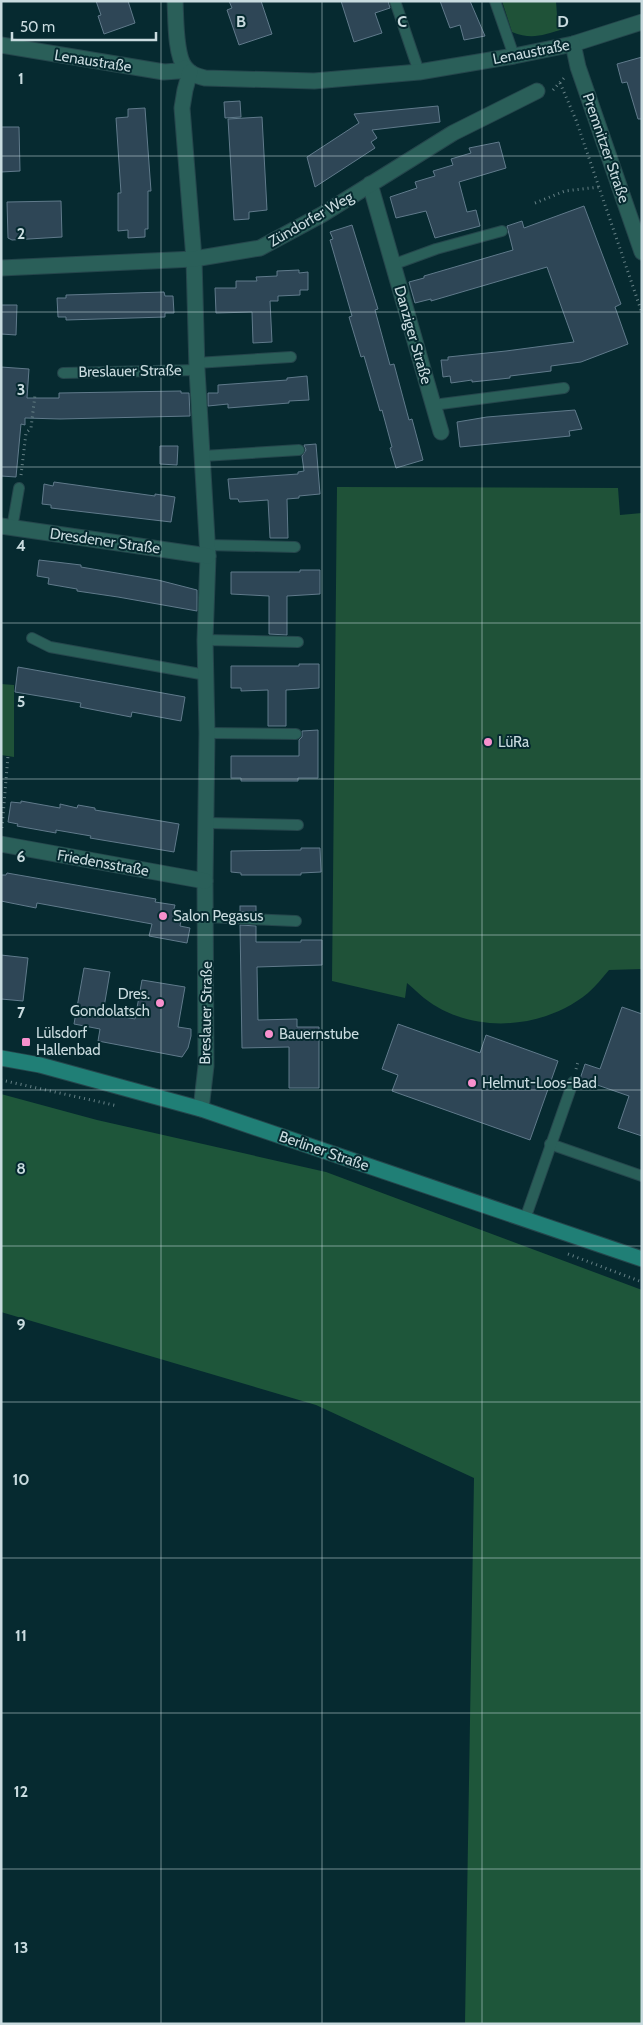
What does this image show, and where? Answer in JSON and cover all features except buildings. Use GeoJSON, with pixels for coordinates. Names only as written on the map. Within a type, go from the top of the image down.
{"type":"FeatureCollection","features":[{"type":"Feature","properties":{"kind":"street"},"geometry":{"type":"LineString","coordinates":[[175,1],[180,56],[190,72]]}},
{"type":"Feature","properties":{"kind":"street","name":"Lenaustraße"},"geometry":{"type":"LineString","coordinates":[[1,45],[164,72],[190,72],[205,78],[314,81],[419,72],[514,56],[573,44],[642,22]]}},
{"type":"Feature","properties":{"kind":"street","name":"Premnitzer Straße"},"geometry":{"type":"LineString","coordinates":[[573,44],[578,67],[642,252]]}},
{"type":"Feature","properties":{"kind":"street","name":"Breslauer Straße"},"geometry":{"type":"LineString","coordinates":[[190,72],[182,108],[194,259],[196,366],[203,456],[207,551],[205,640],[208,733],[205,881],[206,1066],[201,1109]]}},
{"type":"Feature","properties":{"kind":"street","name":"Zündorfer Weg"},"geometry":{"type":"LineString","coordinates":[[1,268],[194,259],[260,248],[323,214],[453,133],[537,91]]}},
{"type":"Feature","properties":{"kind":"street","name":"Danziger Straße"},"geometry":{"type":"LineString","coordinates":[[370,184],[441,432]]}},
{"type":"Feature","properties":{"kind":"street","name":"Dresdener Straße"},"geometry":{"type":"LineString","coordinates":[[7,527],[207,551]]}},
{"type":"Feature","properties":{"kind":"street","name":"Friedensstraße"},"geometry":{"type":"LineString","coordinates":[[1,844],[205,881]]}},
{"type":"Feature","properties":{"kind":"street","name":"Berliner Straße"},"geometry":{"type":"LineString","coordinates":[[1,1058],[40,1065],[201,1109],[642,1259]]}},
{"type":"Feature","properties":{"kind":"lane"},"geometry":{"type":"LineString","coordinates":[[395,1],[419,72]]}},
{"type":"Feature","properties":{"kind":"lane"},"geometry":{"type":"LineString","coordinates":[[495,1],[514,56]]}},
{"type":"Feature","properties":{"kind":"lane","name":"Danziger Straße"},"geometry":{"type":"LineString","coordinates":[[392,265],[436,249],[502,232]]}},
{"type":"Feature","properties":{"kind":"lane","name":"Breslauer Straße"},"geometry":{"type":"LineString","coordinates":[[63,373],[196,366],[291,357]]}},
{"type":"Feature","properties":{"kind":"lane","name":"Danziger Straße"},"geometry":{"type":"LineString","coordinates":[[433,405],[564,388]]}},
{"type":"Feature","properties":{"kind":"lane"},"geometry":{"type":"LineString","coordinates":[[203,456],[299,450]]}},
{"type":"Feature","properties":{"kind":"lane"},"geometry":{"type":"LineString","coordinates":[[7,527],[19,488]]}},
{"type":"Feature","properties":{"kind":"lane"},"geometry":{"type":"LineString","coordinates":[[207,551],[294,547]]}},
{"type":"Feature","properties":{"kind":"lane"},"geometry":{"type":"LineString","coordinates":[[32,638],[50,647],[206,675]]}},
{"type":"Feature","properties":{"kind":"lane"},"geometry":{"type":"LineString","coordinates":[[205,640],[298,642]]}},
{"type":"Feature","properties":{"kind":"lane"},"geometry":{"type":"LineString","coordinates":[[208,733],[296,734]]}},
{"type":"Feature","properties":{"kind":"lane"},"geometry":{"type":"LineString","coordinates":[[207,823],[298,826]]}},
{"type":"Feature","properties":{"kind":"lane"},"geometry":{"type":"LineString","coordinates":[[206,917],[296,921]]}},
{"type":"Feature","properties":{"kind":"lane"},"geometry":{"type":"LineString","coordinates":[[525,1219],[573,1082]]}},
{"type":"Feature","properties":{"kind":"lane"},"geometry":{"type":"LineString","coordinates":[[550,1144],[642,1176]]}},
{"type":"Feature","properties":{"kind":"path"},"geometry":{"type":"LineString","coordinates":[[560,84],[576,120],[642,313]]}},
{"type":"Feature","properties":{"kind":"path"},"geometry":{"type":"LineString","coordinates":[[535,203],[566,191],[599,187]]}},
{"type":"Feature","properties":{"kind":"path"},"geometry":{"type":"LineString","coordinates":[[19,488],[26,433],[31,428],[35,395]]}},
{"type":"Feature","properties":{"kind":"path"},"geometry":{"type":"LineString","coordinates":[[1,833],[8,756]]}},
{"type":"Feature","properties":{"kind":"path"},"geometry":{"type":"LineString","coordinates":[[68,1052],[82,1055]]}},
{"type":"Feature","properties":{"kind":"path"},"geometry":{"type":"LineString","coordinates":[[1,1080],[125,1108]]}},
{"type":"Feature","properties":{"kind":"path"},"geometry":{"type":"LineString","coordinates":[[559,1250],[642,1282]]}},
{"type":"Feature","properties":{"kind":"green space"},"geometry":{"type":"Polygon","coordinates":[[[502,1],[556,1],[557,15],[563,29],[532,36],[512,32],[502,1]]]}},
{"type":"Feature","properties":{"kind":"green space","name":"LüRa"},"geometry":{"type":"Polygon","coordinates":[[[337,487],[618,488],[620,515],[642,513],[642,969],[609,970],[588,993],[570,1005],[550,1015],[529,1021],[507,1023],[463,1018],[443,1010],[424,998],[407,983],[405,998],[332,981],[337,487]]]}},
{"type":"Feature","properties":{"kind":"green space"},"geometry":{"type":"Polygon","coordinates":[[[1,684],[14,685],[14,757],[1,755],[1,684]]]}},
{"type":"Feature","properties":{"kind":"green space"},"geometry":{"type":"Polygon","coordinates":[[[1,1094],[97,1120],[326,1172],[642,1290],[642,2024],[465,2024],[474,1478],[316,1405],[1,1312],[1,1094]]]}},
{"type":"Feature","properties":{"kind":"place","name":"LüRa"},"geometry":{"type":"Point","coordinates":[488,742]}},
{"type":"Feature","properties":{"kind":"place","name":"Salon Pegasus"},"geometry":{"type":"Point","coordinates":[163,916]}},
{"type":"Feature","properties":{"kind":"place","name":"Dres. Gondolatsch"},"geometry":{"type":"Point","coordinates":[160,1003]}},
{"type":"Feature","properties":{"kind":"place","name":"Bauernstube"},"geometry":{"type":"Point","coordinates":[269,1034]}},
{"type":"Feature","properties":{"kind":"place","name":"Lülsdorf Hallenbad"},"geometry":{"type":"Point","coordinates":[26,1042]}},
{"type":"Feature","properties":{"kind":"place","name":"Helmut-Loos-Bad"},"geometry":{"type":"Point","coordinates":[472,1083]}}]}
